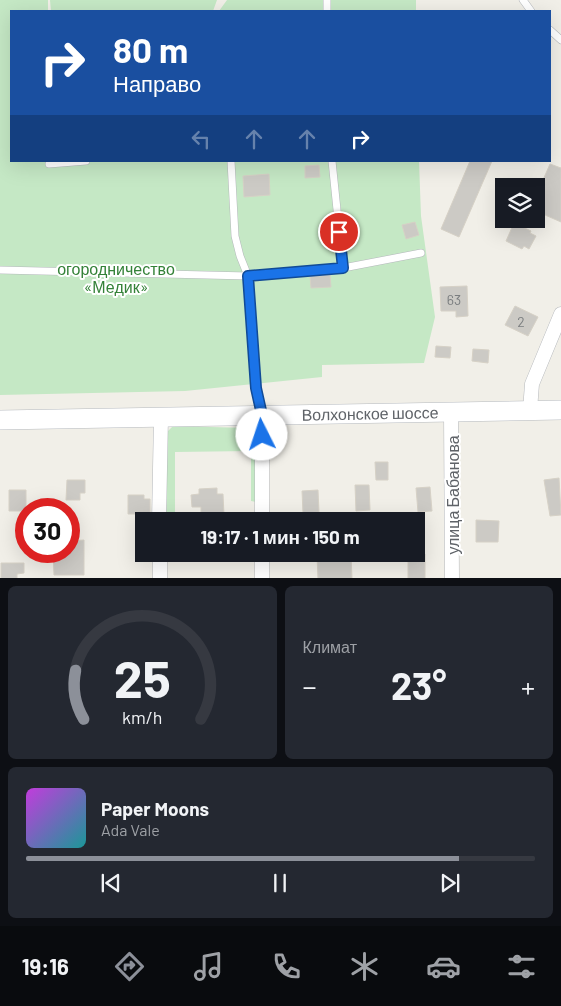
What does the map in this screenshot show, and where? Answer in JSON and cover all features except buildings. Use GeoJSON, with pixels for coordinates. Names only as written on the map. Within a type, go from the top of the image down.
{"type":"FeatureCollection","features":[{"type":"Feature","properties":{"kind":"main road","name":"Волхонское шоссе"},"geometry":{"type":"LineString","coordinates":[[0,420],[561,410]]}},
{"type":"Feature","properties":{"kind":"street"},"geometry":{"type":"LineString","coordinates":[[530,410],[532,384],[561,314]]}},
{"type":"Feature","properties":{"kind":"street","name":"улица Бабанова"},"geometry":{"type":"LineString","coordinates":[[451,412],[452,578]]}},
{"type":"Feature","properties":{"kind":"street"},"geometry":{"type":"LineString","coordinates":[[262,415],[262,512]]}},
{"type":"Feature","properties":{"kind":"street"},"geometry":{"type":"LineString","coordinates":[[159,512],[161,416]]}},
{"type":"Feature","properties":{"kind":"street"},"geometry":{"type":"LineString","coordinates":[[160,562],[160,578]]}},
{"type":"Feature","properties":{"kind":"street"},"geometry":{"type":"LineString","coordinates":[[262,562],[262,578]]}},
{"type":"Feature","properties":{"kind":"lane"},"geometry":{"type":"LineString","coordinates":[[551,31],[561,40]]}},
{"type":"Feature","properties":{"kind":"lane"},"geometry":{"type":"LineString","coordinates":[[49,164],[74,162]]}},
{"type":"Feature","properties":{"kind":"lane"},"geometry":{"type":"LineString","coordinates":[[231,162],[235,236],[248,276],[256,388],[262,415]]}},
{"type":"Feature","properties":{"kind":"lane"},"geometry":{"type":"LineString","coordinates":[[332,162],[343,268]]}},
{"type":"Feature","properties":{"kind":"lane"},"geometry":{"type":"LineString","coordinates":[[0,270],[248,276],[343,268],[421,253]]}},
{"type":"Feature","properties":{"kind":"green space","name":"огородничество «Медик»"},"geometry":{"type":"Polygon","coordinates":[[[0,0],[48,0],[48,10],[10,10],[10,162],[419,162],[421,216],[435,317],[424,363],[322,365],[322,377],[185,391],[0,395],[0,0]]]}},
{"type":"Feature","properties":{"kind":"green space"},"geometry":{"type":"Polygon","coordinates":[[[50,0],[217,0],[213,10],[51,10],[50,0]]]}},
{"type":"Feature","properties":{"kind":"green space"},"geometry":{"type":"Polygon","coordinates":[[[227,0],[416,0],[416,10],[220,10],[227,0]]]}},
{"type":"Feature","properties":{"kind":"green space"},"geometry":{"type":"Polygon","coordinates":[[[173,426],[248,428],[255,439],[256,502],[251,501],[251,451],[175,452],[175,512],[164,512],[167,432],[173,426]]]}},
{"type":"Feature","properties":{"kind":"route"},"geometry":{"type":"LineString","coordinates":[[262,435],[262,415],[256,388],[248,276],[343,268],[339,232]]}}]}
